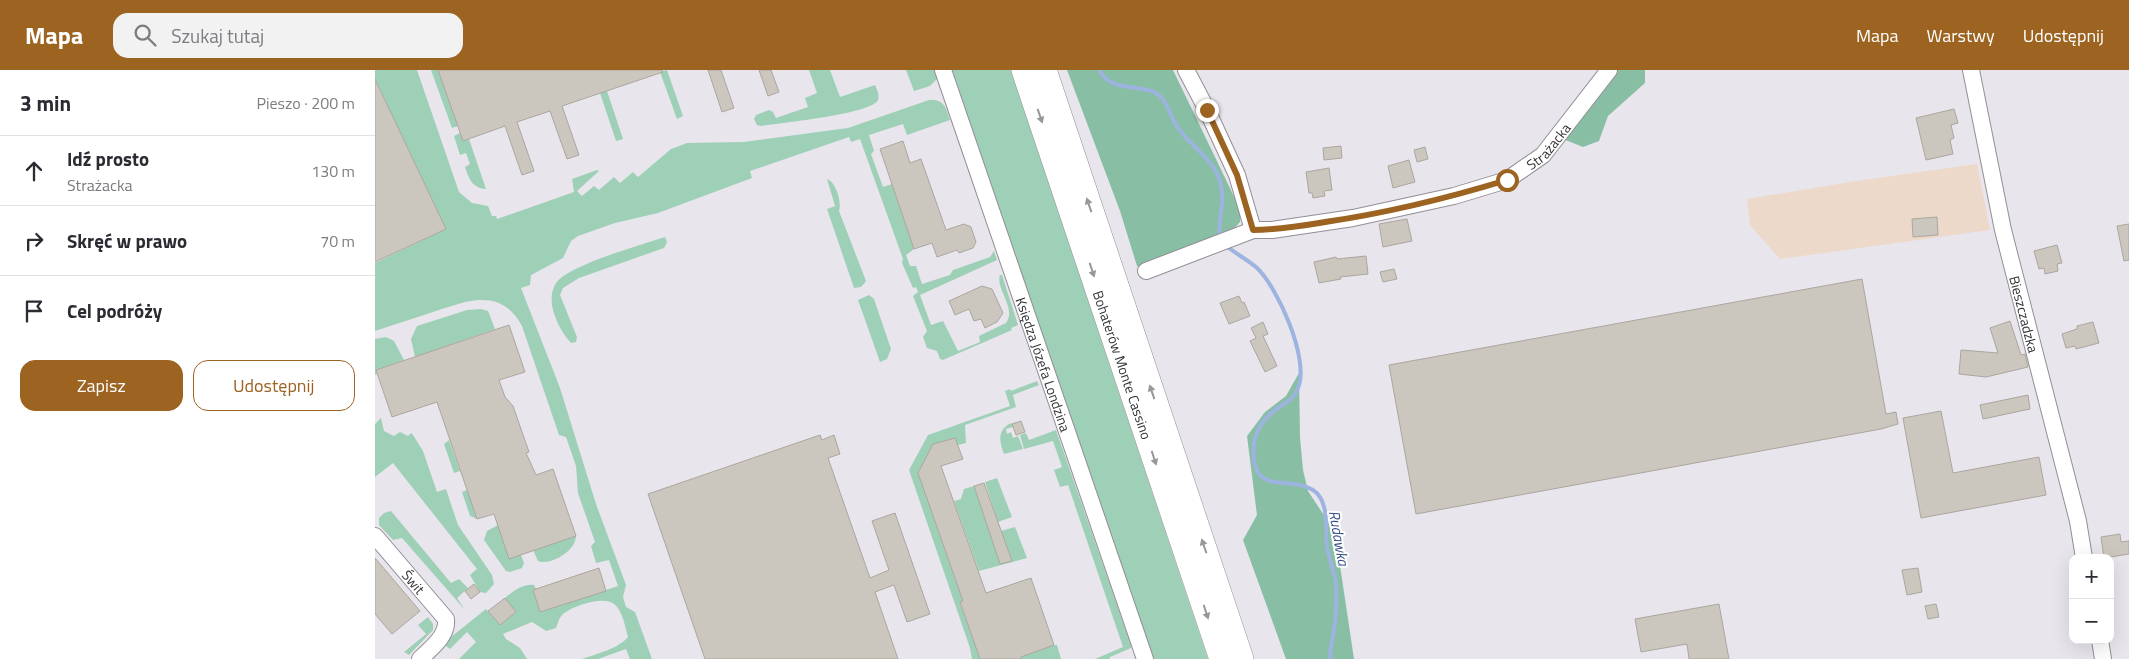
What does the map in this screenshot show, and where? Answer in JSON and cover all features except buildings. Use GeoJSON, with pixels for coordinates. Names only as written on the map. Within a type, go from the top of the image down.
{"type":"FeatureCollection","features":[{"type":"Feature","properties":{"kind":"highway","name":"Bohaterów Monte Cassino"},"geometry":{"type":"LineString","coordinates":[[1025,70],[1221,659]]}},
{"type":"Feature","properties":{"kind":"highway","name":"Bohaterów Monte Cassino"},"geometry":{"type":"LineString","coordinates":[[1044,70],[1241,659]]}},
{"type":"Feature","properties":{"kind":"street","name":"Księdza Józefa Londzina"},"geometry":{"type":"LineString","coordinates":[[943,70],[1145,659]]}},
{"type":"Feature","properties":{"kind":"street"},"geometry":{"type":"LineString","coordinates":[[1186,70],[1237,175],[1253,230]]}},
{"type":"Feature","properties":{"kind":"street","name":"Strażacka"},"geometry":{"type":"LineString","coordinates":[[1146,271],[1253,230],[1272,230],[1353,218],[1454,196],[1507,180],[1543,155],[1609,70]]}},
{"type":"Feature","properties":{"kind":"street","name":"Bieszczadzka"},"geometry":{"type":"LineString","coordinates":[[1971,70],[2003,230],[2078,521],[2083,554]]}},
{"type":"Feature","properties":{"kind":"street","name":"Świt"},"geometry":{"type":"LineString","coordinates":[[375,536],[443,613],[445,629],[435,644],[420,659]]}},
{"type":"Feature","properties":{"kind":"street"},"geometry":{"type":"LineString","coordinates":[[2101,644],[2103,659]]}},
{"type":"Feature","properties":{"kind":"shaded area"},"geometry":{"type":"Polygon","coordinates":[[[1977,164],[1990,230],[1780,259],[1750,225],[1747,199],[1977,164]]]}},
{"type":"Feature","properties":{"kind":"green space"},"geometry":{"type":"Polygon","coordinates":[[[375,70],[417,70],[459,192],[472,203],[488,206],[492,216],[496,216],[497,219],[574,192],[572,179],[597,170],[599,171],[577,191],[582,196],[594,186],[599,190],[614,177],[620,183],[633,172],[638,177],[671,149],[687,143],[744,142],[848,128],[929,100],[941,102],[946,108],[950,120],[907,135],[903,124],[869,135],[874,151],[871,154],[883,187],[892,184],[914,249],[906,255],[910,266],[916,266],[922,284],[950,275],[953,270],[990,257],[994,251],[997,260],[920,295],[931,325],[943,321],[958,351],[980,342],[979,336],[1006,323],[1009,317],[1008,305],[999,280],[1000,275],[1002,275],[1018,325],[1011,328],[1012,330],[943,360],[940,359],[937,351],[927,348],[923,337],[927,331],[913,296],[918,292],[916,287],[913,288],[902,263],[903,259],[860,139],[851,142],[849,137],[750,171],[752,178],[658,213],[615,223],[578,236],[571,241],[563,258],[531,275],[530,285],[521,288],[560,388],[596,504],[626,585],[623,597],[626,607],[635,612],[652,659],[630,659],[626,649],[598,659],[582,659],[613,648],[628,637],[623,619],[617,607],[609,602],[597,601],[583,604],[564,613],[558,621],[556,628],[546,631],[532,622],[503,634],[506,639],[520,648],[527,659],[459,659],[476,642],[467,632],[450,649],[446,646],[433,659],[429,659],[446,641],[486,609],[500,625],[516,612],[505,598],[523,586],[534,585],[536,589],[533,590],[540,612],[618,586],[609,560],[596,563],[591,546],[595,542],[578,493],[576,466],[566,437],[559,435],[522,326],[513,313],[503,305],[492,301],[468,301],[375,331],[375,263],[446,229],[375,79],[375,70]]]}},
{"type":"Feature","properties":{"kind":"green space"},"geometry":{"type":"Polygon","coordinates":[[[431,70],[438,70],[458,126],[452,128],[431,70]]]}},
{"type":"Feature","properties":{"kind":"green space"},"geometry":{"type":"Polygon","coordinates":[[[667,70],[683,116],[677,119],[660,72],[667,70]]]}},
{"type":"Feature","properties":{"kind":"green space"},"geometry":{"type":"Polygon","coordinates":[[[809,70],[830,70],[840,97],[875,85],[878,100],[860,110],[843,114],[757,125],[754,119],[756,115],[769,110],[773,112],[776,118],[808,107],[805,98],[817,93],[809,70]]]}},
{"type":"Feature","properties":{"kind":"green space"},"geometry":{"type":"Polygon","coordinates":[[[906,70],[936,70],[938,78],[930,86],[914,91],[906,70]]]}},
{"type":"Feature","properties":{"kind":"green space"},"geometry":{"type":"Polygon","coordinates":[[[948,70],[1011,70],[1208,659],[1151,659],[948,70]]]}},
{"type":"Feature","properties":{"kind":"green space"},"geometry":{"type":"Polygon","coordinates":[[[1067,70],[1173,70],[1241,211],[1240,222],[1230,233],[1142,268],[1137,266],[1120,211],[1067,70]]]}},
{"type":"Feature","properties":{"kind":"green space"},"geometry":{"type":"Polygon","coordinates":[[[1617,70],[1645,70],[1645,83],[1608,116],[1599,141],[1583,147],[1563,139],[1617,70]]]}},
{"type":"Feature","properties":{"kind":"green space"},"geometry":{"type":"Polygon","coordinates":[[[607,91],[623,139],[616,141],[600,93],[607,91]]]}},
{"type":"Feature","properties":{"kind":"green space"},"geometry":{"type":"Polygon","coordinates":[[[460,133],[463,141],[469,139],[486,189],[474,185],[468,175],[465,167],[470,164],[466,153],[460,155],[454,136],[460,133]]]}},
{"type":"Feature","properties":{"kind":"green space"},"geometry":{"type":"Polygon","coordinates":[[[827,179],[833,184],[837,193],[840,203],[839,211],[866,281],[861,287],[854,288],[827,209],[835,206],[827,179]]]}},
{"type":"Feature","properties":{"kind":"green space"},"geometry":{"type":"Polygon","coordinates":[[[665,237],[667,242],[664,248],[579,278],[563,288],[560,295],[577,337],[576,342],[571,343],[562,331],[552,306],[553,290],[556,283],[575,269],[623,250],[665,237]]]}},
{"type":"Feature","properties":{"kind":"green space"},"geometry":{"type":"Polygon","coordinates":[[[869,295],[874,299],[891,349],[887,359],[880,362],[858,300],[869,295]]]}},
{"type":"Feature","properties":{"kind":"green space"},"geometry":{"type":"Polygon","coordinates":[[[481,309],[488,311],[495,329],[415,357],[411,339],[417,326],[467,310],[481,309]]]}},
{"type":"Feature","properties":{"kind":"green space"},"geometry":{"type":"Polygon","coordinates":[[[386,337],[394,341],[404,360],[376,370],[377,374],[375,375],[375,339],[386,337]]]}},
{"type":"Feature","properties":{"kind":"green space"},"geometry":{"type":"Polygon","coordinates":[[[1299,373],[1300,437],[1303,470],[1308,491],[1335,532],[1354,659],[1286,659],[1243,540],[1257,515],[1247,436],[1265,412],[1286,396],[1299,373]]]}},
{"type":"Feature","properties":{"kind":"green space"},"geometry":{"type":"Polygon","coordinates":[[[1037,381],[1039,385],[1013,395],[1016,407],[965,425],[966,443],[958,445],[955,438],[933,444],[918,473],[963,601],[960,603],[980,659],[972,659],[970,648],[909,470],[928,435],[1010,406],[1005,391],[1010,389],[1011,391],[1037,381]]]}},
{"type":"Feature","properties":{"kind":"green space"},"geometry":{"type":"Polygon","coordinates":[[[381,418],[384,431],[394,436],[400,432],[408,436],[411,433],[413,435],[423,451],[437,492],[446,489],[458,525],[492,575],[494,584],[486,593],[480,592],[470,575],[477,569],[393,463],[375,477],[375,424],[381,418]]]}},
{"type":"Feature","properties":{"kind":"green space"},"geometry":{"type":"Polygon","coordinates":[[[1011,423],[1013,427],[1006,429],[1007,434],[1011,432],[1013,438],[1018,436],[1023,449],[1004,454],[1000,436],[1003,429],[1011,423]]]}},
{"type":"Feature","properties":{"kind":"green space"},"geometry":{"type":"Polygon","coordinates":[[[1056,430],[1131,645],[1131,648],[1110,657],[1110,659],[1095,659],[1123,647],[1068,485],[1060,487],[1054,470],[1062,467],[1053,441],[1024,449],[1020,435],[1026,433],[1029,440],[1056,430]]]}},
{"type":"Feature","properties":{"kind":"green space"},"geometry":{"type":"Polygon","coordinates":[[[449,440],[460,471],[454,473],[444,444],[449,440]]]}},
{"type":"Feature","properties":{"kind":"green space"},"geometry":{"type":"Polygon","coordinates":[[[997,478],[1012,517],[998,522],[985,482],[997,478]]]}},
{"type":"Feature","properties":{"kind":"green space"},"geometry":{"type":"Polygon","coordinates":[[[974,486],[1000,564],[1012,560],[1001,531],[1015,527],[1027,558],[979,571],[954,501],[961,499],[964,489],[974,486]]]}},
{"type":"Feature","properties":{"kind":"green space"},"geometry":{"type":"Polygon","coordinates":[[[467,490],[477,519],[470,516],[462,492],[467,490]]]}},
{"type":"Feature","properties":{"kind":"green space"},"geometry":{"type":"Polygon","coordinates":[[[391,511],[451,583],[459,579],[468,588],[457,598],[465,610],[402,538],[393,540],[379,525],[379,518],[384,513],[391,511]]]}},
{"type":"Feature","properties":{"kind":"green space"},"geometry":{"type":"Polygon","coordinates":[[[498,525],[509,558],[521,555],[524,563],[522,568],[510,572],[506,571],[484,540],[487,531],[498,525]]]}},
{"type":"Feature","properties":{"kind":"green space"},"geometry":{"type":"Polygon","coordinates":[[[576,536],[572,547],[562,556],[549,561],[538,561],[533,550],[576,536]]]}},
{"type":"Feature","properties":{"kind":"green space"},"geometry":{"type":"Polygon","coordinates":[[[428,617],[433,624],[433,630],[409,655],[404,652],[426,634],[418,625],[428,617]]]}},
{"type":"Feature","properties":{"kind":"green space"},"geometry":{"type":"Polygon","coordinates":[[[1057,645],[1061,659],[1021,659],[1021,657],[1057,645]]]}},
{"type":"Feature","properties":{"kind":"waterway","name":"Rudawka"},"geometry":{"type":"LineString","coordinates":[[1099,70],[1110,82],[1154,92],[1162,98],[1181,132],[1215,170],[1222,191],[1220,237]]}},
{"type":"Feature","properties":{"kind":"waterway","name":"Rudawka"},"geometry":{"type":"LineString","coordinates":[[1225,245],[1256,267],[1265,277],[1282,307],[1296,343],[1301,376],[1298,388],[1296,393],[1263,423],[1256,436],[1253,452],[1256,468],[1265,479],[1306,487],[1313,490],[1322,501],[1326,516],[1327,547],[1336,588],[1335,622],[1330,659]]}},
{"type":"Feature","properties":{"kind":"route"},"geometry":{"type":"LineString","coordinates":[[1207,110],[1237,175],[1253,230],[1272,230],[1353,218],[1454,196],[1507,180]]}}]}
